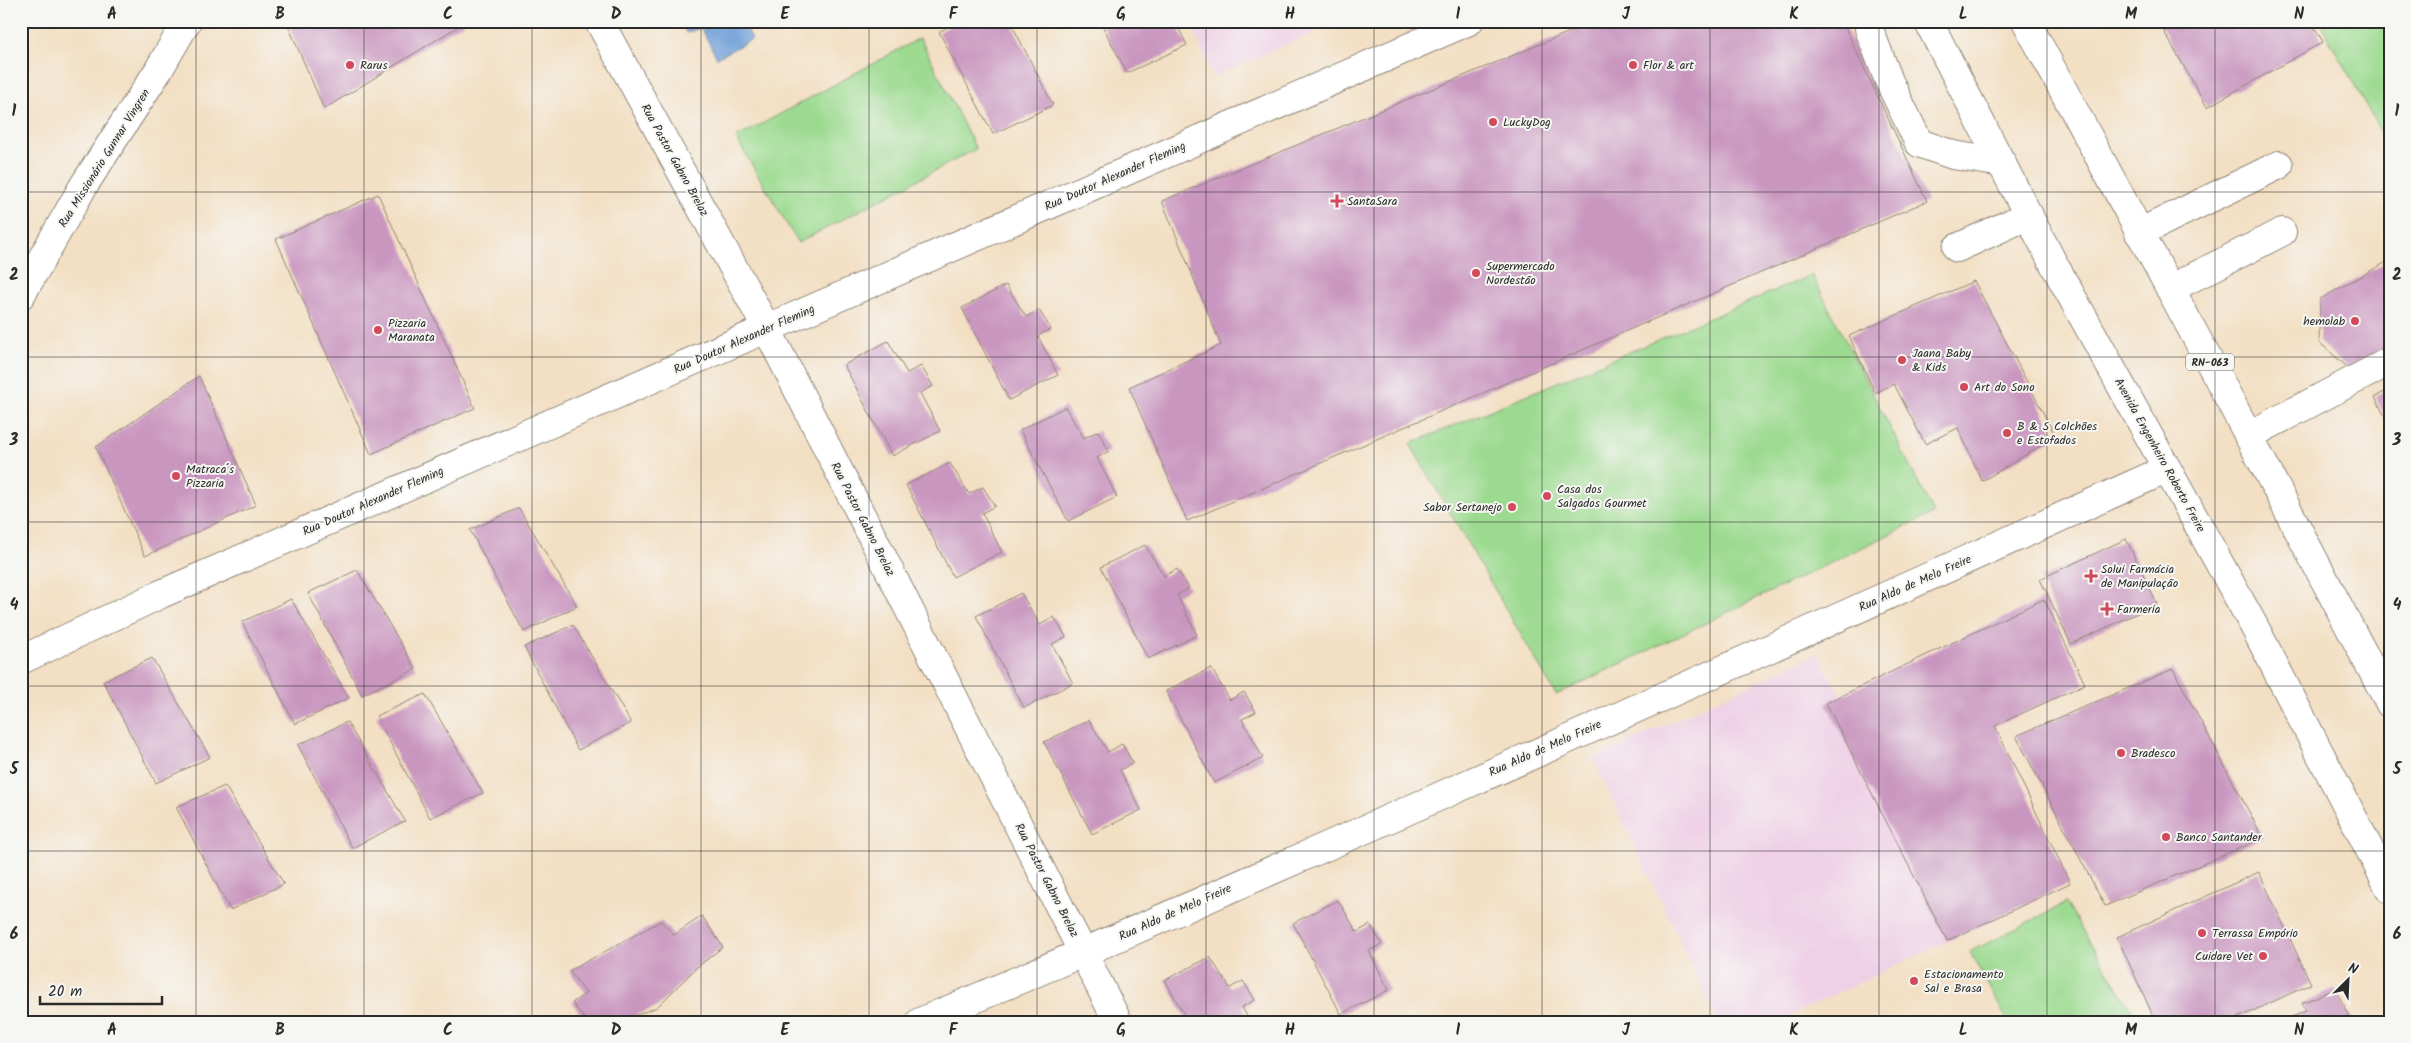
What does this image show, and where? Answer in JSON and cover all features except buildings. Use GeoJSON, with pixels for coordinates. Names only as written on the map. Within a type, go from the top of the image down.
{"type":"FeatureCollection","features":[{"type":"Feature","properties":{"kind":"street","name":"Rua Missionário Gunnar Vingren"},"geometry":{"type":"LineString","coordinates":[[21,295],[84,185],[188,21]]}},
{"type":"Feature","properties":{"kind":"street","name":"Rua Pastor Gabno Brelaz"},"geometry":{"type":"LineString","coordinates":[[599,21],[767,329],[1118,1022]]}},
{"type":"Feature","properties":{"kind":"street","name":"Rua Doutor Alexander Fleming"},"geometry":{"type":"LineString","coordinates":[[21,660],[161,594],[1469,21]]}},
{"type":"Feature","properties":{"kind":"street"},"geometry":{"type":"LineString","coordinates":[[1872,21],[1869,29],[1889,81],[1920,143],[1953,155],[2002,163]]}},
{"type":"Feature","properties":{"kind":"street","name":"Avenida Engenheiro Roberto Freire"},"geometry":{"type":"LineString","coordinates":[[1928,21],[2029,215],[2254,626],[2390,889]]}},
{"type":"Feature","properties":{"kind":"street","name":"RN-063"},"geometry":{"type":"LineString","coordinates":[[2026,21],[2390,704]]}},
{"type":"Feature","properties":{"kind":"street"},"geometry":{"type":"LineString","coordinates":[[2139,233],[2279,165]]}},
{"type":"Feature","properties":{"kind":"street"},"geometry":{"type":"LineString","coordinates":[[1957,248],[2029,215]]}},
{"type":"Feature","properties":{"kind":"street"},"geometry":{"type":"LineString","coordinates":[[2170,289],[2282,232]]}},
{"type":"Feature","properties":{"kind":"street"},"geometry":{"type":"LineString","coordinates":[[2248,436],[2390,361]]}},
{"type":"Feature","properties":{"kind":"street","name":"Rua Aldo de Melo Freire"},"geometry":{"type":"LineString","coordinates":[[920,1022],[1084,953],[1620,716],[2167,469]]}},
{"type":"Feature","properties":{"kind":"shaded area"},"geometry":{"type":"Polygon","coordinates":[[[1189,21],[1339,21],[1214,77],[1189,21]]]}},
{"type":"Feature","properties":{"kind":"shaded area"},"geometry":{"type":"Polygon","coordinates":[[[2044,599],[2085,684],[1995,726],[2070,883],[1776,1022],[1719,1022],[1593,759],[1818,653],[1840,695],[2044,599]]]}},
{"type":"Feature","properties":{"kind":"green space"},"geometry":{"type":"Polygon","coordinates":[[[2319,21],[2390,21],[2390,149],[2319,21]]]}},
{"type":"Feature","properties":{"kind":"green space"},"geometry":{"type":"Polygon","coordinates":[[[920,38],[976,149],[798,243],[736,138],[920,38]]]}},
{"type":"Feature","properties":{"kind":"green space"},"geometry":{"type":"Polygon","coordinates":[[[1812,275],[1934,513],[1556,695],[1410,444],[1812,275]]]}},
{"type":"Feature","properties":{"kind":"green space"},"geometry":{"type":"Polygon","coordinates":[[[2066,903],[2139,1022],[2008,1022],[1970,952],[2066,903]]]}},
{"type":"Feature","properties":{"kind":"water"},"geometry":{"type":"Polygon","coordinates":[[[681,21],[743,21],[752,39],[717,58],[701,28],[686,33],[681,21]]]}},
{"type":"Feature","properties":{"kind":"place","name":"Rarus"},"geometry":{"type":"Point","coordinates":[350,65]}},
{"type":"Feature","properties":{"kind":"place","name":"Flor & art"},"geometry":{"type":"Point","coordinates":[1633,65]}},
{"type":"Feature","properties":{"kind":"place","name":"LuckyDog"},"geometry":{"type":"Point","coordinates":[1493,122]}},
{"type":"Feature","properties":{"kind":"place","name":"SantaSara"},"geometry":{"type":"Point","coordinates":[1337,201]}},
{"type":"Feature","properties":{"kind":"place","name":"Supermercado Nordestão"},"geometry":{"type":"Point","coordinates":[1476,273]}},
{"type":"Feature","properties":{"kind":"place","name":"hemolab"},"geometry":{"type":"Point","coordinates":[2355,321]}},
{"type":"Feature","properties":{"kind":"place","name":"Pizzaria Maranata"},"geometry":{"type":"Point","coordinates":[378,330]}},
{"type":"Feature","properties":{"kind":"place","name":"Jaana Baby & Kids"},"geometry":{"type":"Point","coordinates":[1902,360]}},
{"type":"Feature","properties":{"kind":"place","name":"Art do Sono"},"geometry":{"type":"Point","coordinates":[1964,387]}},
{"type":"Feature","properties":{"kind":"place","name":"B & S Colchões e Estofados"},"geometry":{"type":"Point","coordinates":[2007,433]}},
{"type":"Feature","properties":{"kind":"place","name":"Matraca´s Pizzaria"},"geometry":{"type":"Point","coordinates":[176,476]}},
{"type":"Feature","properties":{"kind":"place","name":"Casa dos Salgados Gourmet"},"geometry":{"type":"Point","coordinates":[1547,496]}},
{"type":"Feature","properties":{"kind":"place","name":"Sabor Sertanejo"},"geometry":{"type":"Point","coordinates":[1512,507]}},
{"type":"Feature","properties":{"kind":"place","name":"Solui Farmácia de Manipulação"},"geometry":{"type":"Point","coordinates":[2091,576]}},
{"type":"Feature","properties":{"kind":"place","name":"Farmeria"},"geometry":{"type":"Point","coordinates":[2107,609]}},
{"type":"Feature","properties":{"kind":"place","name":"Bradesco"},"geometry":{"type":"Point","coordinates":[2121,753]}},
{"type":"Feature","properties":{"kind":"place","name":"Banco Santander"},"geometry":{"type":"Point","coordinates":[2166,837]}},
{"type":"Feature","properties":{"kind":"place","name":"Terrassa Empório"},"geometry":{"type":"Point","coordinates":[2202,933]}},
{"type":"Feature","properties":{"kind":"place","name":"Cuidare Vet"},"geometry":{"type":"Point","coordinates":[2263,956]}},
{"type":"Feature","properties":{"kind":"place","name":"Estacionamento Sal e Brasa"},"geometry":{"type":"Point","coordinates":[1914,981]}}]}
